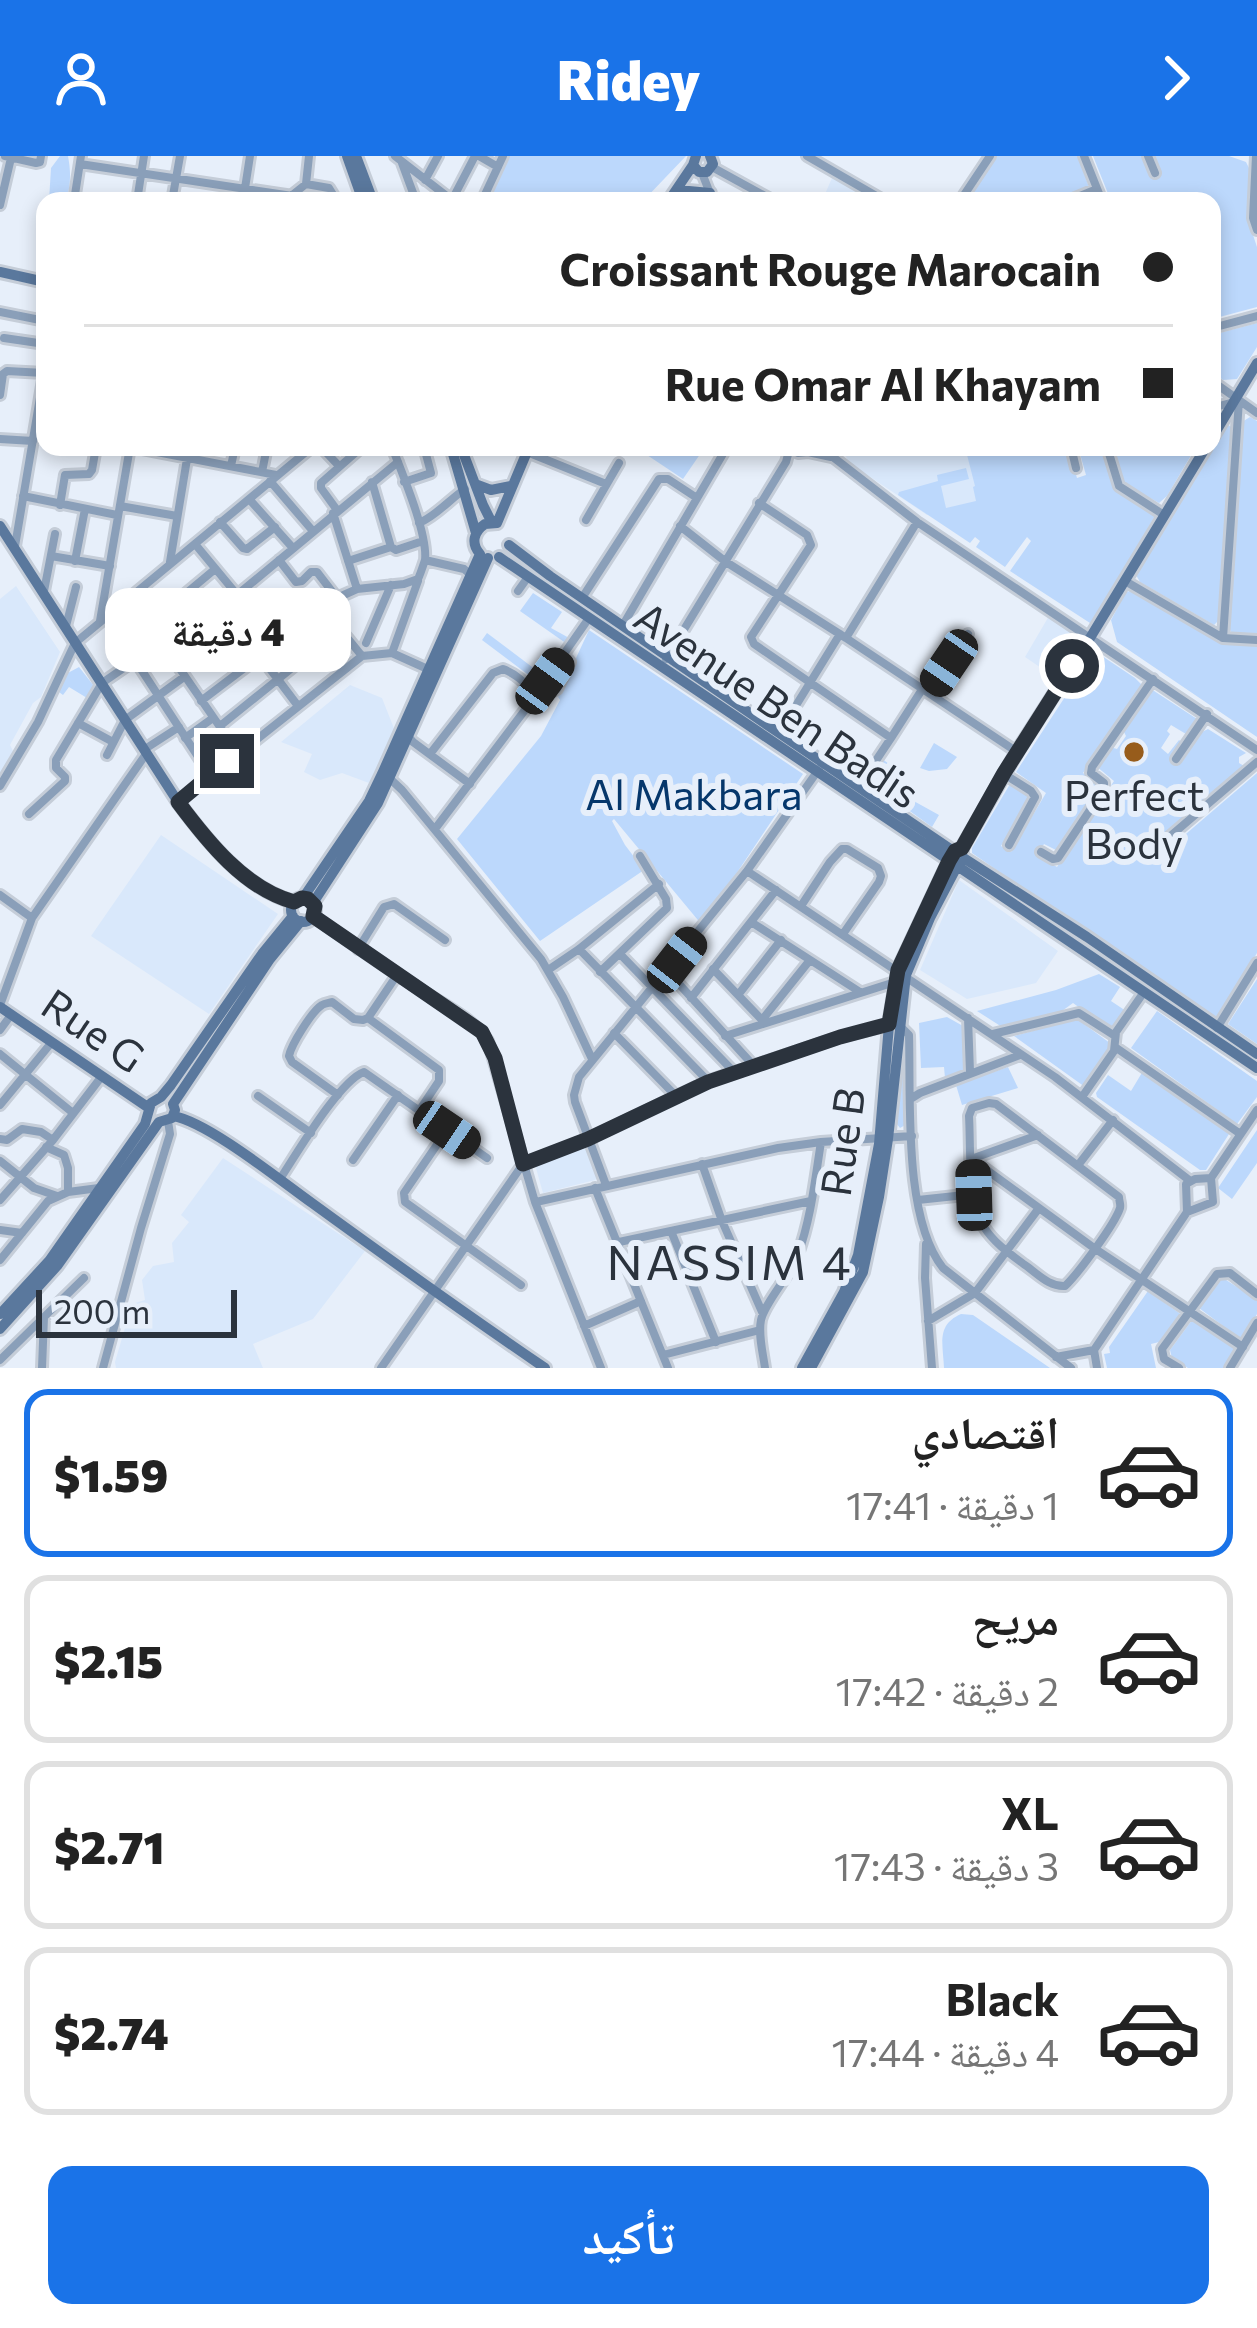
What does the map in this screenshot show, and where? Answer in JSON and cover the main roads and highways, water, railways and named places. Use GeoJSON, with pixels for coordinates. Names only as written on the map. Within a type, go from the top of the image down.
{"type":"FeatureCollection","features":[{"type":"Feature","properties":{"kind":"main road"},"geometry":{"type":"LineString","coordinates":[[347,156],[360,192]]}},
{"type":"Feature","properties":{"kind":"main road"},"geometry":{"type":"LineString","coordinates":[[356,156],[370,192]]}},
{"type":"Feature","properties":{"kind":"main road"},"geometry":{"type":"LineString","coordinates":[[677,192],[703,164]]}},
{"type":"Feature","properties":{"kind":"main road"},"geometry":{"type":"LineString","coordinates":[[0,272],[36,280]]}},
{"type":"Feature","properties":{"kind":"main road"},"geometry":{"type":"LineString","coordinates":[[1221,424],[1257,363]]}},
{"type":"Feature","properties":{"kind":"main road"},"geometry":{"type":"LineString","coordinates":[[433,671],[471,575],[489,556],[509,545],[507,530],[495,523],[455,456]]}},
{"type":"Feature","properties":{"kind":"main road"},"geometry":{"type":"LineString","coordinates":[[463,456],[474,544],[489,556]]}},
{"type":"Feature","properties":{"kind":"main road"},"geometry":{"type":"LineString","coordinates":[[495,523],[525,456]]}},
{"type":"Feature","properties":{"kind":"main road","name":"Rue B"},"geometry":{"type":"LineString","coordinates":[[811,1368],[862,1272],[879,1197],[900,976],[957,856],[1004,773],[1201,456]]}},
{"type":"Feature","properties":{"kind":"main road"},"geometry":{"type":"LineString","coordinates":[[470,487],[511,486]]}},
{"type":"Feature","properties":{"kind":"main road"},"geometry":{"type":"LineString","coordinates":[[476,532],[484,524],[495,523]]}},
{"type":"Feature","properties":{"kind":"main road"},"geometry":{"type":"LineString","coordinates":[[0,526],[205,838],[278,898],[303,909]]}},
{"type":"Feature","properties":{"kind":"main road","name":"Avenue Ben Badis"},"geometry":{"type":"LineString","coordinates":[[509,545],[590,618],[779,733],[820,767],[859,786],[1144,992],[1257,1054]]}},
{"type":"Feature","properties":{"kind":"main road"},"geometry":{"type":"LineString","coordinates":[[0,1329],[56,1266],[378,803],[405,733],[489,556]]}},
{"type":"Feature","properties":{"kind":"main road","name":"Avenue Ben Badis"},"geometry":{"type":"LineString","coordinates":[[489,556],[582,598],[665,662],[820,767],[1088,937],[1257,1068]]}},
{"type":"Feature","properties":{"kind":"main road"},"geometry":{"type":"LineString","coordinates":[[162,1114],[154,1100],[161,1097],[262,954],[303,909]]}},
{"type":"Feature","properties":{"kind":"main road","name":"Rue G"},"geometry":{"type":"LineString","coordinates":[[4,1009],[162,1114],[200,1126],[280,1179],[544,1368]]}},
{"type":"Feature","properties":{"kind":"main road"},"geometry":{"type":"LineString","coordinates":[[0,1315],[50,1261],[100,1188],[162,1114]]}},
{"type":"Feature","properties":{"kind":"main road","name":"Rue B"},"geometry":{"type":"LineString","coordinates":[[802,1368],[844,1292],[858,1255],[884,1139]]}},
{"type":"Feature","properties":{"kind":"place","name":"Perfect Body"},"geometry":{"type":"Point","coordinates":[1134,752]}},
{"type":"Feature","properties":{"kind":"district","name":"NASSIM 4"},"geometry":{"type":"Point","coordinates":[730,1263]}},
{"type":"Feature","properties":{"kind":"park label","name":"Al Makbara"},"geometry":{"type":"Point","coordinates":[694,795]}}]}
